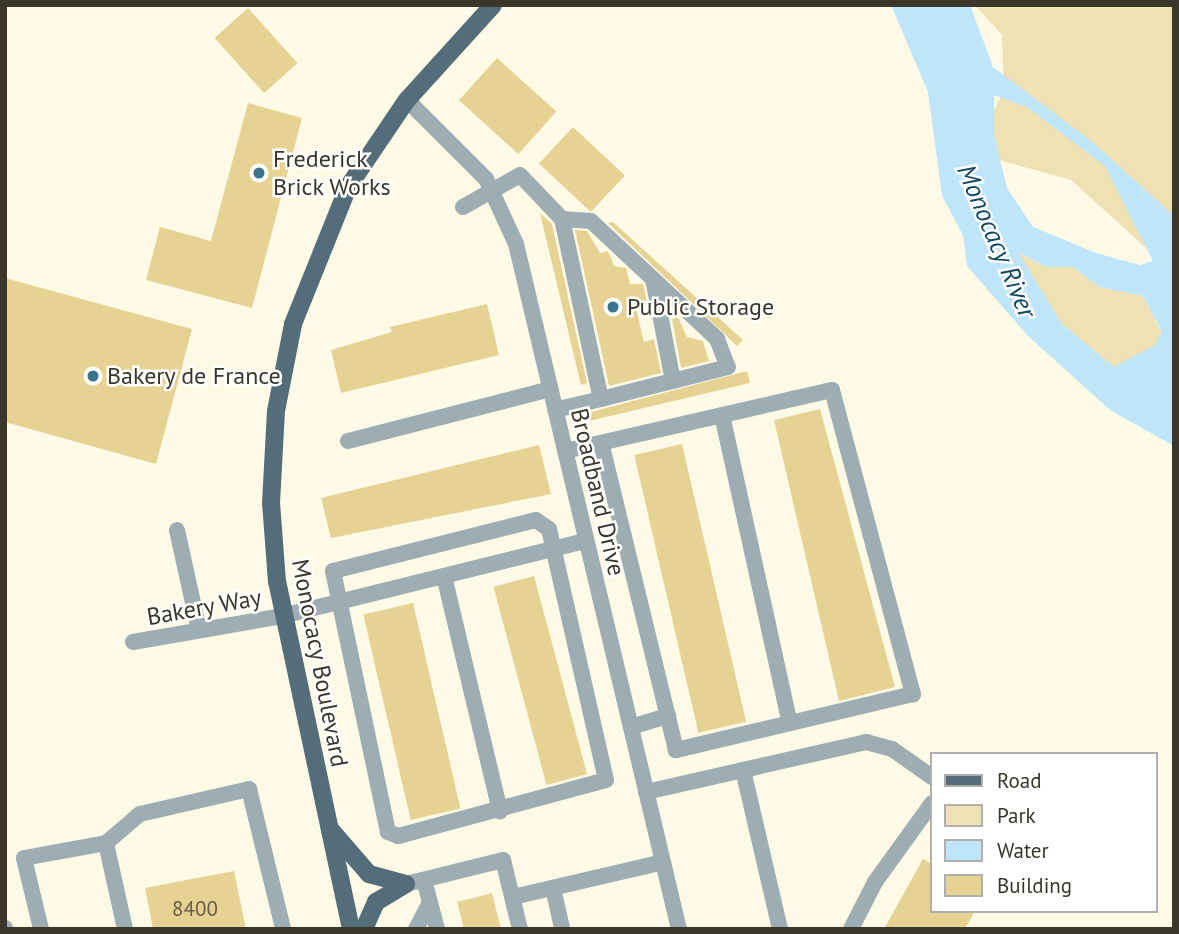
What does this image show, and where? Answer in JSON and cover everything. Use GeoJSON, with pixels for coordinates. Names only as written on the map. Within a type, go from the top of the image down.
{"type":"FeatureCollection","features":[{"type":"Feature","properties":{"kind":"main road","name":"Monocacy Boulevard"},"geometry":{"type":"LineString","coordinates":[[351,929],[282,616],[272,450],[293,324],[348,187],[407,100],[493,5]]}},
{"type":"Feature","properties":{"kind":"main road"},"geometry":{"type":"LineString","coordinates":[[328,827],[369,874],[415,882]]}},
{"type":"Feature","properties":{"kind":"main road"},"geometry":{"type":"LineString","coordinates":[[363,929],[376,902],[415,882]]}},
{"type":"Feature","properties":{"kind":"street","name":"Broadband Drive"},"geometry":{"type":"LineString","coordinates":[[407,100],[458,145],[491,188],[516,244],[679,929]]}},
{"type":"Feature","properties":{"kind":"street"},"geometry":{"type":"LineString","coordinates":[[463,207],[491,188],[520,175],[562,219],[601,399]]}},
{"type":"Feature","properties":{"kind":"street"},"geometry":{"type":"LineString","coordinates":[[555,410],[728,367],[717,339],[591,221],[562,219]]}},
{"type":"Feature","properties":{"kind":"street"},"geometry":{"type":"LineString","coordinates":[[653,279],[673,381]]}},
{"type":"Feature","properties":{"kind":"street"},"geometry":{"type":"LineString","coordinates":[[348,441],[550,389]]}},
{"type":"Feature","properties":{"kind":"street"},"geometry":{"type":"LineString","coordinates":[[565,451],[832,390],[913,694],[676,750],[601,443]]}},
{"type":"Feature","properties":{"kind":"street"},"geometry":{"type":"LineString","coordinates":[[722,415],[790,723]]}},
{"type":"Feature","properties":{"kind":"street"},"geometry":{"type":"LineString","coordinates":[[536,520],[549,529],[606,780],[500,811],[398,836],[388,832],[335,603],[330,578],[339,567],[536,520]]}},
{"type":"Feature","properties":{"kind":"street"},"geometry":{"type":"LineString","coordinates":[[177,530],[199,630]]}},
{"type":"Feature","properties":{"kind":"street","name":"Bakery Way"},"geometry":{"type":"LineString","coordinates":[[133,642],[282,616],[586,541]]}},
{"type":"Feature","properties":{"kind":"street"},"geometry":{"type":"LineString","coordinates":[[444,576],[500,811]]}},
{"type":"Feature","properties":{"kind":"street"},"geometry":{"type":"LineString","coordinates":[[631,726],[668,716]]}},
{"type":"Feature","properties":{"kind":"street"},"geometry":{"type":"LineString","coordinates":[[646,792],[866,742],[892,749],[930,776]]}},
{"type":"Feature","properties":{"kind":"street"},"geometry":{"type":"LineString","coordinates":[[743,770],[780,929]]}},
{"type":"Feature","properties":{"kind":"street"},"geometry":{"type":"LineString","coordinates":[[41,929],[24,858],[106,842],[140,814],[249,789],[283,929]]}},
{"type":"Feature","properties":{"kind":"street"},"geometry":{"type":"LineString","coordinates":[[851,929],[875,882],[930,806]]}},
{"type":"Feature","properties":{"kind":"street"},"geometry":{"type":"LineString","coordinates":[[106,842],[125,929]]}},
{"type":"Feature","properties":{"kind":"street"},"geometry":{"type":"LineString","coordinates":[[437,929],[430,903],[415,882],[503,860],[520,929]]}},
{"type":"Feature","properties":{"kind":"street"},"geometry":{"type":"LineString","coordinates":[[513,897],[663,862]]}},
{"type":"Feature","properties":{"kind":"street"},"geometry":{"type":"LineString","coordinates":[[553,888],[562,928]]}},
{"type":"Feature","properties":{"kind":"street"},"geometry":{"type":"LineString","coordinates":[[416,929],[430,903]]}},
{"type":"Feature","properties":{"kind":"green space"},"geometry":{"type":"Polygon","coordinates":[[[975,5],[1174,5],[1174,263],[1147,249],[1071,180],[992,158],[988,122],[1004,91],[1002,35],[975,5]]]}},
{"type":"Feature","properties":{"kind":"green space"},"geometry":{"type":"Polygon","coordinates":[[[1017,252],[1046,267],[1073,267],[1099,287],[1143,296],[1162,333],[1155,345],[1114,368],[1062,324],[1017,252]]]}},
{"type":"Feature","properties":{"kind":"water","name":"Monocacy River"},"geometry":{"type":"Polygon","coordinates":[[[891,5],[970,5],[993,67],[1091,141],[1174,216],[1174,446],[1110,410],[1028,336],[967,266],[963,235],[942,196],[928,92],[891,5]],[[994,95],[994,135],[1007,188],[1033,227],[1096,253],[1140,265],[1153,261],[1105,166],[1027,107],[994,95]],[[1018,252],[1062,324],[1114,367],[1155,345],[1162,332],[1143,296],[1099,287],[1073,267],[1046,267],[1018,252]]]}},
{"type":"Feature","properties":{"kind":"building"},"geometry":{"type":"Polygon","coordinates":[[[248,8],[298,63],[264,93],[215,38],[248,8]]]}},
{"type":"Feature","properties":{"kind":"building"},"geometry":{"type":"Polygon","coordinates":[[[497,58],[556,112],[518,154],[459,100],[497,58]]]}},
{"type":"Feature","properties":{"kind":"building","name":"Frederick Brick Works"},"geometry":{"type":"Polygon","coordinates":[[[248,103],[302,118],[252,308],[146,280],[160,227],[211,241],[248,103]]]}},
{"type":"Feature","properties":{"kind":"building"},"geometry":{"type":"Polygon","coordinates":[[[573,127],[625,175],[591,212],[539,164],[573,127]]]}},
{"type":"Feature","properties":{"kind":"building"},"geometry":{"type":"Polygon","coordinates":[[[540,213],[552,224],[587,383],[581,385],[540,213]]]}},
{"type":"Feature","properties":{"kind":"building"},"geometry":{"type":"Polygon","coordinates":[[[613,222],[743,340],[737,346],[608,223],[613,222]]]}},
{"type":"Feature","properties":{"kind":"building"},"geometry":{"type":"Polygon","coordinates":[[[575,230],[587,231],[600,253],[608,251],[614,266],[626,268],[630,284],[643,284],[648,306],[636,308],[644,342],[654,339],[661,373],[609,386],[575,230]]]}},
{"type":"Feature","properties":{"kind":"building","name":"Bakery de France"},"geometry":{"type":"Polygon","coordinates":[[[5,278],[192,329],[156,464],[5,422],[5,278]]]}},
{"type":"Feature","properties":{"kind":"building"},"geometry":{"type":"Polygon","coordinates":[[[487,304],[499,355],[341,393],[331,350],[392,332],[390,327],[487,304]]]}},
{"type":"Feature","properties":{"kind":"building"},"geometry":{"type":"Polygon","coordinates":[[[678,317],[687,337],[703,341],[709,361],[681,368],[672,319],[678,317]]]}},
{"type":"Feature","properties":{"kind":"building"},"geometry":{"type":"Polygon","coordinates":[[[747,371],[750,383],[589,421],[587,413],[747,371]]]}},
{"type":"Feature","properties":{"kind":"building"},"geometry":{"type":"Polygon","coordinates":[[[820,409],[895,687],[839,701],[774,420],[820,409]]]}},
{"type":"Feature","properties":{"kind":"building"},"geometry":{"type":"Polygon","coordinates":[[[682,444],[746,722],[698,733],[634,455],[682,444]]]}},
{"type":"Feature","properties":{"kind":"building"},"geometry":{"type":"Polygon","coordinates":[[[539,445],[551,494],[331,538],[321,498],[539,445]]]}},
{"type":"Feature","properties":{"kind":"building"},"geometry":{"type":"Polygon","coordinates":[[[534,576],[587,774],[546,785],[493,587],[534,576]]]}},
{"type":"Feature","properties":{"kind":"building"},"geometry":{"type":"Polygon","coordinates":[[[413,603],[460,809],[411,820],[363,614],[413,603]]]}},
{"type":"Feature","properties":{"kind":"building"},"geometry":{"type":"Polygon","coordinates":[[[923,859],[930,863],[930,913],[974,913],[965,929],[884,929],[923,859]]]}},
{"type":"Feature","properties":{"kind":"building"},"geometry":{"type":"Polygon","coordinates":[[[234,871],[246,929],[153,929],[145,888],[234,871]]]}},
{"type":"Feature","properties":{"kind":"building"},"geometry":{"type":"Polygon","coordinates":[[[492,893],[501,929],[464,929],[457,902],[492,893]]]}},
{"type":"Feature","properties":{"kind":"place","name":"Frederick Brick Works"},"geometry":{"type":"Point","coordinates":[259,173]}},
{"type":"Feature","properties":{"kind":"place","name":"Public Storage"},"geometry":{"type":"Point","coordinates":[613,307]}},
{"type":"Feature","properties":{"kind":"place","name":"Bakery de France"},"geometry":{"type":"Point","coordinates":[93,376]}}]}
